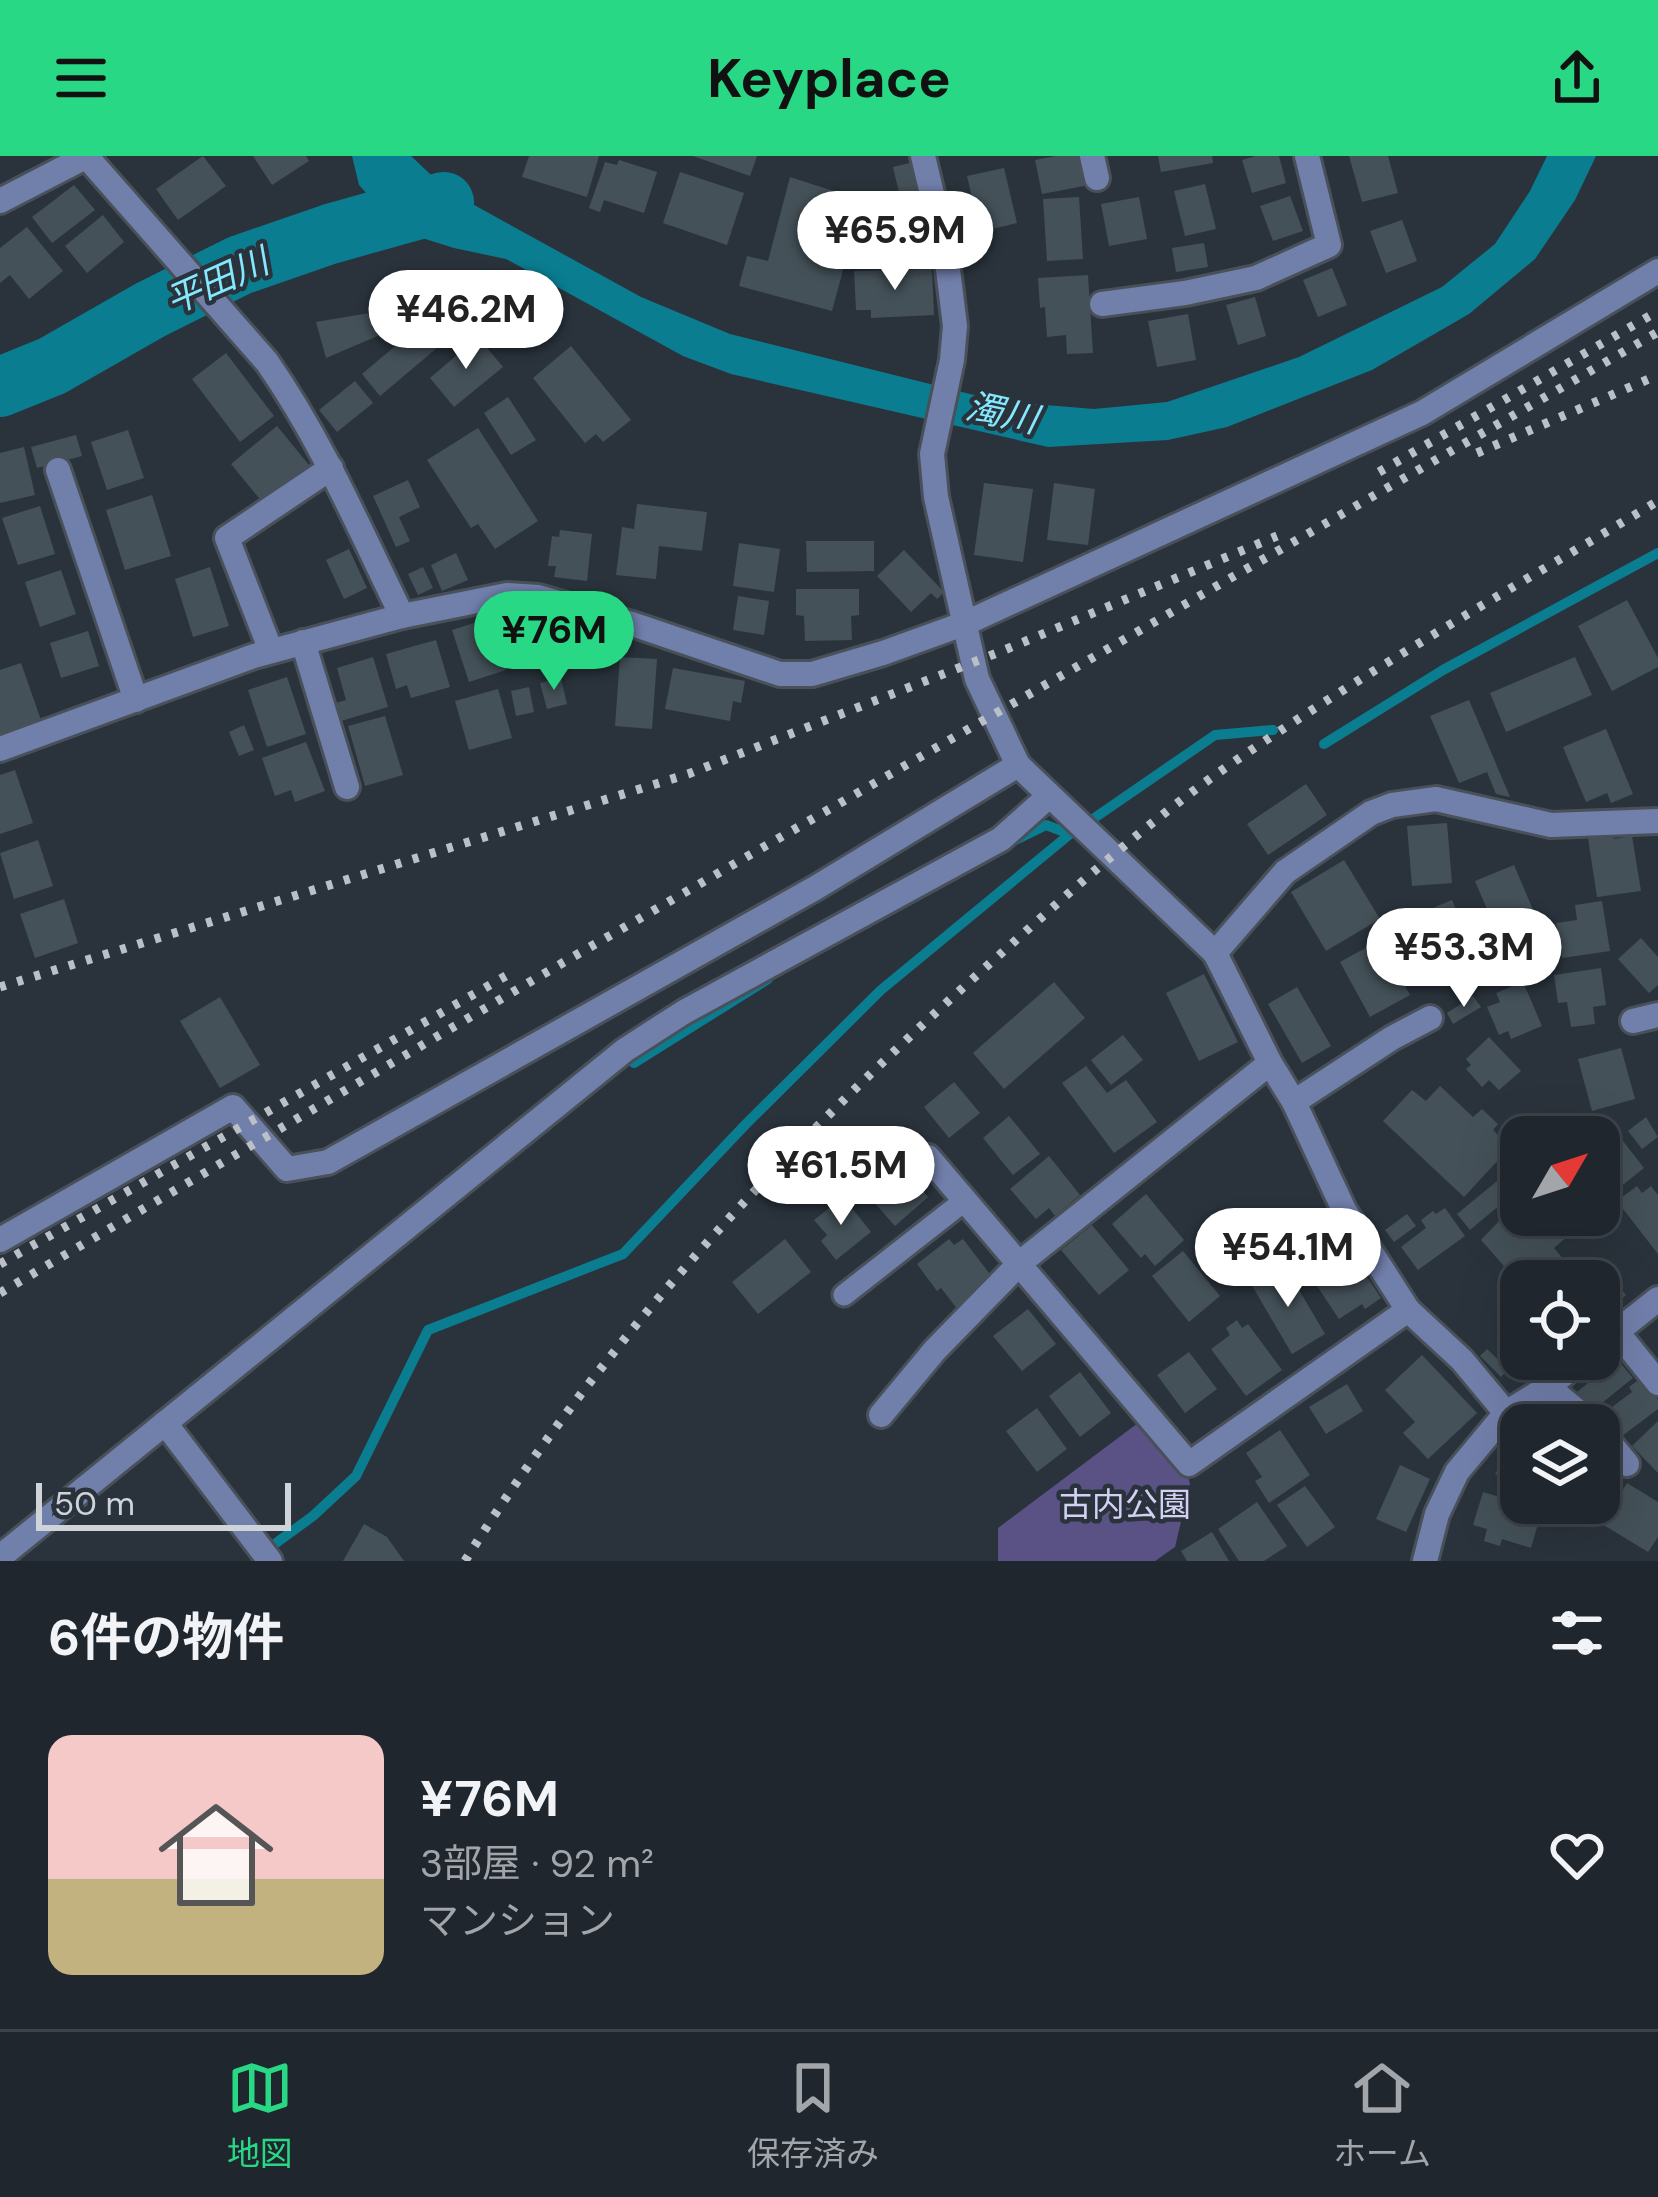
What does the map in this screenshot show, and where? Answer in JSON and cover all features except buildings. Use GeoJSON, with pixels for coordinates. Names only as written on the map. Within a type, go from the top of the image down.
{"type":"FeatureCollection","features":[{"type":"Feature","properties":{"kind":"street"},"geometry":{"type":"LineString","coordinates":[[0,202],[87,156],[290,395],[402,616]]}},
{"type":"Feature","properties":{"kind":"street"},"geometry":{"type":"LineString","coordinates":[[923,156],[946,253],[955,326],[932,454],[977,679],[1018,766],[1215,953],[1294,1102],[1344,1210],[1408,1310],[1462,1360],[1500,1406]]}},
{"type":"Feature","properties":{"kind":"street"},"geometry":{"type":"LineString","coordinates":[[1102,304],[1256,278],[1329,245],[1307,156]]}},
{"type":"Feature","properties":{"kind":"street"},"geometry":{"type":"LineString","coordinates":[[0,749],[271,651],[402,616],[507,596],[538,597],[780,674],[812,674],[966,623],[1422,413],[1658,271]]}},
{"type":"Feature","properties":{"kind":"street"},"geometry":{"type":"LineString","coordinates":[[271,651],[227,538],[331,468]]}},
{"type":"Feature","properties":{"kind":"street"},"geometry":{"type":"LineString","coordinates":[[58,470],[136,700]]}},
{"type":"Feature","properties":{"kind":"street"},"geometry":{"type":"LineString","coordinates":[[303,642],[347,787]]}},
{"type":"Feature","properties":{"kind":"street"},"geometry":{"type":"LineString","coordinates":[[0,1240],[233,1107],[287,1169],[328,1162],[817,887],[1018,766]]}},
{"type":"Feature","properties":{"kind":"street"},"geometry":{"type":"LineString","coordinates":[[0,1558],[625,1050],[684,1012],[1000,839],[1049,796]]}},
{"type":"Feature","properties":{"kind":"street"},"geometry":{"type":"LineString","coordinates":[[1215,953],[1285,872],[1371,813],[1392,805],[1436,799],[1551,825],[1658,821]]}},
{"type":"Feature","properties":{"kind":"street"},"geometry":{"type":"LineString","coordinates":[[1294,1102],[1430,1018]]}},
{"type":"Feature","properties":{"kind":"street"},"geometry":{"type":"LineString","coordinates":[[881,1415],[935,1350],[1020,1263],[1270,1063]]}},
{"type":"Feature","properties":{"kind":"street"},"geometry":{"type":"LineString","coordinates":[[928,1157],[1190,1464],[1408,1310]]}},
{"type":"Feature","properties":{"kind":"street"},"geometry":{"type":"LineString","coordinates":[[1620,1329],[1658,1299]]}},
{"type":"Feature","properties":{"kind":"street"},"geometry":{"type":"LineString","coordinates":[[1620,1350],[1658,1383]]}},
{"type":"Feature","properties":{"kind":"street"},"geometry":{"type":"LineString","coordinates":[[1521,1404],[1557,1380]]}},
{"type":"Feature","properties":{"kind":"street"},"geometry":{"type":"LineString","coordinates":[[1548,1387],[1568,1404]]}},
{"type":"Feature","properties":{"kind":"street"},"geometry":{"type":"LineString","coordinates":[[1426,1561],[1437,1514],[1457,1472],[1500,1420]]}},
{"type":"Feature","properties":{"kind":"street"},"geometry":{"type":"LineString","coordinates":[[165,1423],[270,1561]]}},
{"type":"Feature","properties":{"kind":"street"},"geometry":{"type":"LineString","coordinates":[[1620,1456],[1627,1464]]}},
{"type":"Feature","properties":{"kind":"lane"},"geometry":{"type":"LineString","coordinates":[[844,1295],[964,1202]]}},
{"type":"Feature","properties":{"kind":"green space","name":"古内公園"},"geometry":{"type":"Polygon","coordinates":[[[1142,1420],[1187,1473],[1190,1484],[1175,1547],[1155,1561],[998,1561],[998,1528],[1142,1420]]]}},
{"type":"Feature","properties":{"kind":"water","name":"濁川"},"geometry":{"type":"Polygon","coordinates":[[[352,156],[411,156],[447,190],[641,297],[730,334],[998,401],[1094,409],[1167,402],[1299,357],[1442,287],[1495,244],[1547,156],[1596,156],[1575,200],[1535,259],[1469,314],[1372,370],[1227,427],[1168,440],[1048,447],[731,374],[683,356],[506,259],[400,231],[359,185],[352,156]]]}},
{"type":"Feature","properties":{"kind":"waterway","name":"平田川"},"geometry":{"type":"LineString","coordinates":[[0,387],[52,366],[240,265],[444,202]]}},
{"type":"Feature","properties":{"kind":"waterway"},"geometry":{"type":"LineString","coordinates":[[1324,744],[1443,670],[1658,553]]}},
{"type":"Feature","properties":{"kind":"waterway"},"geometry":{"type":"LineString","coordinates":[[1090,821],[1215,735],[1273,730]]}},
{"type":"Feature","properties":{"kind":"waterway"},"geometry":{"type":"LineString","coordinates":[[272,1546],[356,1476],[428,1330],[623,1254],[881,990],[1070,834],[1046,825],[1009,843]]}},
{"type":"Feature","properties":{"kind":"waterway"},"geometry":{"type":"LineString","coordinates":[[634,1063],[768,979]]}},
{"type":"Feature","properties":{"kind":"railway"},"geometry":{"type":"LineString","coordinates":[[1379,472],[1658,311]]}},
{"type":"Feature","properties":{"kind":"railway"},"geometry":{"type":"LineString","coordinates":[[0,1293],[1658,332]]}},
{"type":"Feature","properties":{"kind":"railway"},"geometry":{"type":"LineString","coordinates":[[1477,453],[1658,375]]}},
{"type":"Feature","properties":{"kind":"railway"},"geometry":{"type":"LineString","coordinates":[[465,1561],[580,1396],[709,1241],[849,1095],[1055,905],[1241,757],[1395,658],[1658,501]]}},
{"type":"Feature","properties":{"kind":"railway"},"geometry":{"type":"LineString","coordinates":[[0,987],[688,774],[1277,536]]}},
{"type":"Feature","properties":{"kind":"railway"},"geometry":{"type":"LineString","coordinates":[[0,1264],[511,973]]}}]}
